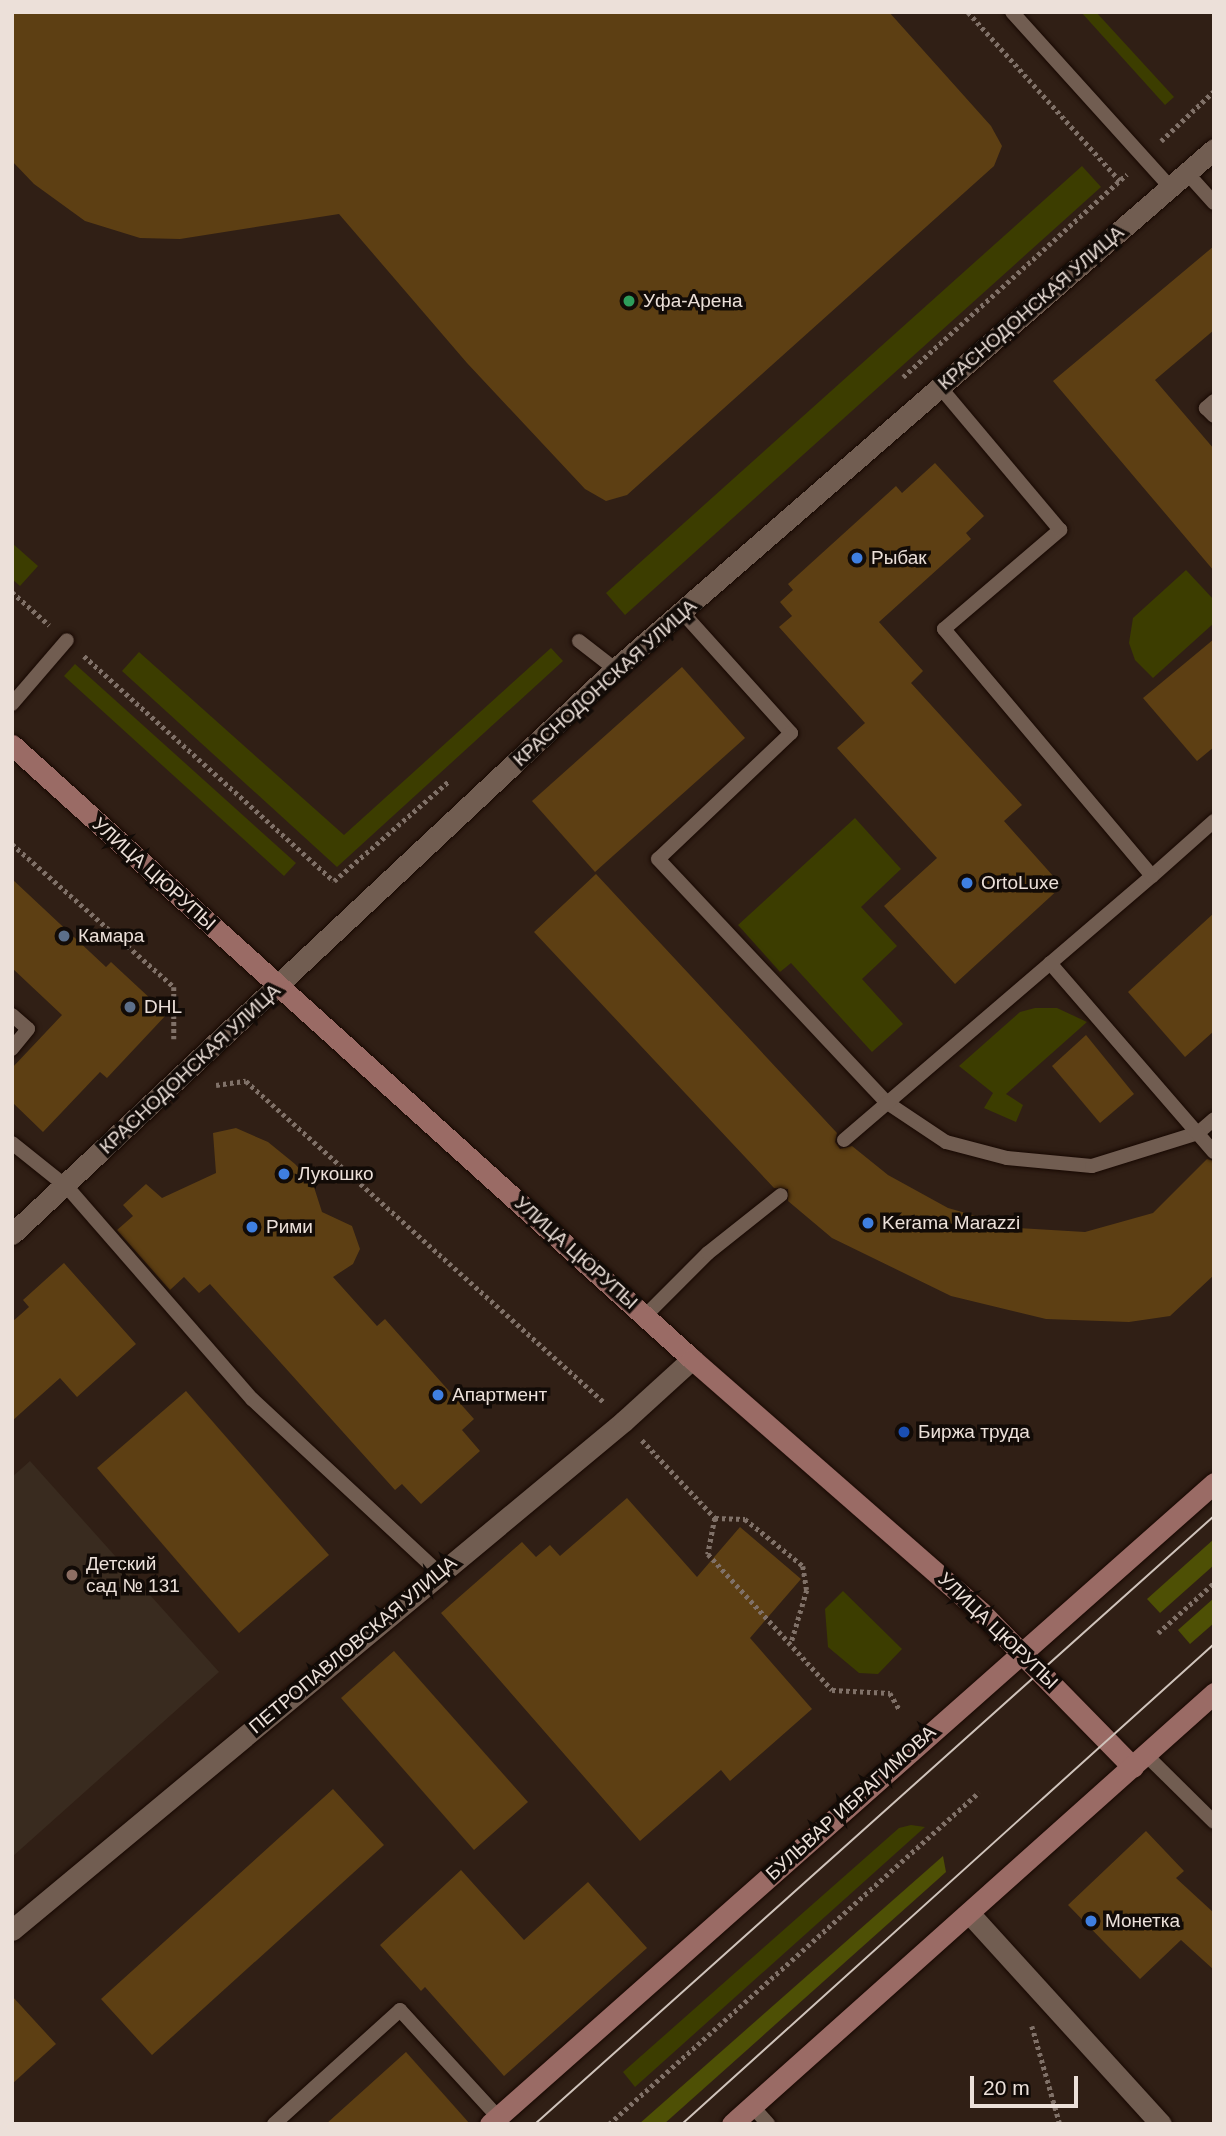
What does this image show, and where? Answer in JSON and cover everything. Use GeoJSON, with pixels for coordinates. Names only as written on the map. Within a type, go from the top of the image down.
{"type":"FeatureCollection","features":[{"type":"Feature","properties":{"kind":"main road","name":"УЛИЦА ЦЮРУПЫ"},"geometry":{"type":"LineString","coordinates":[[12,745],[280,984],[692,1359],[1024,1653],[1140,1761]]}},
{"type":"Feature","properties":{"kind":"main road","name":"БУЛЬВАР ИБРАГИМОВА"},"geometry":{"type":"LineString","coordinates":[[494,2120],[1214,1483]]}},
{"type":"Feature","properties":{"kind":"main road"},"geometry":{"type":"LineString","coordinates":[[732,2124],[1214,1693]]}},
{"type":"Feature","properties":{"kind":"street","name":"КРАСНОДОНСКАЯ УЛИЦА"},"geometry":{"type":"LineString","coordinates":[[12,1234],[66,1187],[615,669],[1214,149]]}},
{"type":"Feature","properties":{"kind":"street","name":"ПЕТРОПАВЛОВСКАЯ УЛИЦА"},"geometry":{"type":"LineString","coordinates":[[12,1930],[624,1421],[692,1359]]}},
{"type":"Feature","properties":{"kind":"street"},"geometry":{"type":"LineString","coordinates":[[970,1913],[1161,2124]]}},
{"type":"Feature","properties":{"kind":"lane"},"geometry":{"type":"LineString","coordinates":[[1012,12],[1145,156],[1170,187]]}},
{"type":"Feature","properties":{"kind":"lane"},"geometry":{"type":"LineString","coordinates":[[1186,173],[1214,203]]}},
{"type":"Feature","properties":{"kind":"lane"},"geometry":{"type":"LineString","coordinates":[[940,387],[1060,530],[944,629],[1152,876]]}},
{"type":"Feature","properties":{"kind":"lane"},"geometry":{"type":"LineString","coordinates":[[1214,401],[1206,408],[1214,416]]}},
{"type":"Feature","properties":{"kind":"lane"},"geometry":{"type":"LineString","coordinates":[[682,612],[791,733],[658,859],[886,1102],[946,1142],[1007,1158],[1092,1166],[1198,1133],[1214,1119]]}},
{"type":"Feature","properties":{"kind":"lane"},"geometry":{"type":"LineString","coordinates":[[12,704],[67,640]]}},
{"type":"Feature","properties":{"kind":"lane"},"geometry":{"type":"LineString","coordinates":[[579,641],[615,669]]}},
{"type":"Feature","properties":{"kind":"lane"},"geometry":{"type":"LineString","coordinates":[[844,1140],[1214,821]]}},
{"type":"Feature","properties":{"kind":"lane"},"geometry":{"type":"LineString","coordinates":[[1050,963],[1214,1152]]}},
{"type":"Feature","properties":{"kind":"lane"},"geometry":{"type":"LineString","coordinates":[[12,1015],[28,1029],[12,1049]]}},
{"type":"Feature","properties":{"kind":"lane"},"geometry":{"type":"LineString","coordinates":[[12,1143],[66,1187],[252,1399],[439,1573]]}},
{"type":"Feature","properties":{"kind":"lane"},"geometry":{"type":"LineString","coordinates":[[645,1316],[708,1253],[781,1195]]}},
{"type":"Feature","properties":{"kind":"lane"},"geometry":{"type":"LineString","coordinates":[[1140,1761],[1214,1822]]}},
{"type":"Feature","properties":{"kind":"lane"},"geometry":{"type":"LineString","coordinates":[[274,2124],[400,2010],[494,2120]]}},
{"type":"Feature","properties":{"kind":"lane"},"geometry":{"type":"LineString","coordinates":[[752,2106],[768,2124]]}},
{"type":"Feature","properties":{"kind":"path"},"geometry":{"type":"LineString","coordinates":[[968,12],[1121,181]]}},
{"type":"Feature","properties":{"kind":"path"},"geometry":{"type":"LineString","coordinates":[[894,385],[1121,181],[1214,91]]}},
{"type":"Feature","properties":{"kind":"path"},"geometry":{"type":"LineString","coordinates":[[12,592],[334,881],[459,772]]}},
{"type":"Feature","properties":{"kind":"path"},"geometry":{"type":"LineString","coordinates":[[12,844],[174,987],[174,1039]]}},
{"type":"Feature","properties":{"kind":"path"},"geometry":{"type":"LineString","coordinates":[[216,1085],[246,1082],[624,1421],[715,1518],[745,1519],[803,1566],[807,1590],[791,1644]]}},
{"type":"Feature","properties":{"kind":"path"},"geometry":{"type":"LineString","coordinates":[[715,1518],[708,1554],[832,1690],[890,1693],[900,1710]]}},
{"type":"Feature","properties":{"kind":"path"},"geometry":{"type":"LineString","coordinates":[[1158,1633],[1214,1583]]}},
{"type":"Feature","properties":{"kind":"path"},"geometry":{"type":"LineString","coordinates":[[609,2124],[979,1792]]}},
{"type":"Feature","properties":{"kind":"path"},"geometry":{"type":"LineString","coordinates":[[1029,2017],[1060,2124]]}},
{"type":"Feature","properties":{"kind":"shaded area"},"geometry":{"type":"Polygon","coordinates":[[[1081,12],[1096,12],[1174,97],[1165,105],[1081,12]]]}},
{"type":"Feature","properties":{"kind":"shaded area"},"geometry":{"type":"Polygon","coordinates":[[[1082,166],[1101,187],[625,615],[606,593],[1082,166]]]}},
{"type":"Feature","properties":{"kind":"shaded area"},"geometry":{"type":"Polygon","coordinates":[[[12,543],[38,566],[20,586],[12,579],[12,543]]]}},
{"type":"Feature","properties":{"kind":"shaded area"},"geometry":{"type":"Polygon","coordinates":[[[1186,570],[1214,600],[1214,623],[1153,678],[1135,660],[1129,643],[1133,618],[1186,570]]]}},
{"type":"Feature","properties":{"kind":"shaded area"},"geometry":{"type":"Polygon","coordinates":[[[551,648],[563,661],[337,867],[122,671],[139,652],[344,835],[551,648]]]}},
{"type":"Feature","properties":{"kind":"shaded area"},"geometry":{"type":"Polygon","coordinates":[[[75,664],[296,863],[284,876],[64,676],[75,664]]]}},
{"type":"Feature","properties":{"kind":"shaded area"},"geometry":{"type":"Polygon","coordinates":[[[855,818],[901,869],[861,907],[897,946],[862,979],[903,1024],[872,1052],[791,963],[780,972],[738,925],[855,818]]]}},
{"type":"Feature","properties":{"kind":"shaded area"},"geometry":{"type":"Polygon","coordinates":[[[1035,1008],[1057,1008],[1087,1022],[1006,1094],[1023,1105],[1016,1122],[984,1108],[993,1093],[959,1066],[1020,1012],[1035,1008]]]}},
{"type":"Feature","properties":{"kind":"shaded area","name":"Детский сад № 131"},"geometry":{"type":"Polygon","coordinates":[[[30,1461],[219,1672],[12,1857],[12,1477],[30,1461]]]}},
{"type":"Feature","properties":{"kind":"shaded area"},"geometry":{"type":"Polygon","coordinates":[[[1214,1539],[1214,1565],[1160,1613],[1147,1599],[1214,1539]]]}},
{"type":"Feature","properties":{"kind":"shaded area"},"geometry":{"type":"Polygon","coordinates":[[[843,1591],[902,1649],[878,1674],[859,1673],[828,1647],[825,1609],[843,1591]]]}},
{"type":"Feature","properties":{"kind":"shaded area"},"geometry":{"type":"Polygon","coordinates":[[[1214,1598],[1214,1623],[1190,1644],[1178,1630],[1214,1598]]]}},
{"type":"Feature","properties":{"kind":"shaded area"},"geometry":{"type":"Polygon","coordinates":[[[911,1825],[925,1827],[635,2087],[623,2072],[899,1828],[911,1825]]]}},
{"type":"Feature","properties":{"kind":"shaded area"},"geometry":{"type":"Polygon","coordinates":[[[943,1856],[946,1872],[664,2124],[639,2124],[943,1856]]]}},
{"type":"Feature","properties":{"kind":"building","name":"Уфа-Арена"},"geometry":{"type":"Polygon","coordinates":[[[12,12],[889,12],[991,126],[1002,146],[994,166],[627,495],[606,501],[585,489],[467,363],[339,214],[180,239],[140,238],[85,221],[34,184],[12,161],[12,12]]]}},
{"type":"Feature","properties":{"kind":"building"},"geometry":{"type":"Polygon","coordinates":[[[1214,246],[1214,330],[1155,380],[1214,449],[1214,571],[1053,381],[1214,246]]]}},
{"type":"Feature","properties":{"kind":"building"},"geometry":{"type":"Polygon","coordinates":[[[935,463],[984,516],[966,533],[971,539],[879,622],[923,671],[911,683],[1022,805],[1004,821],[1062,886],[955,984],[884,906],[937,858],[837,748],[865,723],[779,627],[792,616],[780,602],[793,590],[788,584],[896,486],[902,493],[935,463]]]}},
{"type":"Feature","properties":{"kind":"building"},"geometry":{"type":"Polygon","coordinates":[[[1214,639],[1214,747],[1197,761],[1143,698],[1214,639]]]}},
{"type":"Feature","properties":{"kind":"building"},"geometry":{"type":"Polygon","coordinates":[[[682,667],[745,738],[595,872],[532,801],[682,667]]]}},
{"type":"Feature","properties":{"kind":"building"},"geometry":{"type":"Polygon","coordinates":[[[596,874],[837,1133],[835,1142],[840,1149],[852,1146],[888,1175],[948,1208],[1018,1228],[1085,1232],[1153,1213],[1207,1159],[1214,1161],[1214,1275],[1170,1316],[1129,1322],[1046,1319],[951,1296],[832,1238],[788,1201],[788,1189],[774,1188],[534,932],[596,874]]]}},
{"type":"Feature","properties":{"kind":"building"},"geometry":{"type":"Polygon","coordinates":[[[12,879],[106,967],[111,962],[167,1014],[107,1078],[100,1072],[43,1132],[12,1102],[12,1068],[62,1015],[12,968],[12,879]]]}},
{"type":"Feature","properties":{"kind":"building"},"geometry":{"type":"Polygon","coordinates":[[[1214,913],[1214,1031],[1185,1057],[1128,992],[1214,913]]]}},
{"type":"Feature","properties":{"kind":"building"},"geometry":{"type":"Polygon","coordinates":[[[1086,1035],[1134,1094],[1100,1123],[1052,1066],[1086,1035]]]}},
{"type":"Feature","properties":{"kind":"building"},"geometry":{"type":"Polygon","coordinates":[[[236,1128],[268,1142],[295,1164],[313,1184],[322,1212],[352,1226],[360,1249],[353,1264],[333,1277],[377,1326],[385,1319],[474,1419],[462,1430],[480,1451],[421,1504],[402,1484],[395,1490],[210,1284],[199,1293],[184,1277],[170,1290],[117,1230],[133,1216],[123,1205],[146,1184],[162,1198],[216,1173],[213,1133],[236,1128]]]}},
{"type":"Feature","properties":{"kind":"building"},"geometry":{"type":"Polygon","coordinates":[[[64,1263],[136,1344],[77,1397],[60,1378],[12,1421],[12,1322],[29,1307],[23,1300],[64,1263]]]}},
{"type":"Feature","properties":{"kind":"building"},"geometry":{"type":"Polygon","coordinates":[[[186,1391],[329,1555],[239,1633],[97,1468],[186,1391]]]}},
{"type":"Feature","properties":{"kind":"building"},"geometry":{"type":"Polygon","coordinates":[[[627,1498],[697,1577],[740,1527],[801,1579],[750,1638],[812,1709],[730,1781],[721,1770],[640,1841],[441,1613],[522,1542],[536,1557],[550,1545],[560,1556],[627,1498]]]}},
{"type":"Feature","properties":{"kind":"building"},"geometry":{"type":"Polygon","coordinates":[[[394,1651],[528,1802],[474,1850],[341,1698],[394,1651]]]}},
{"type":"Feature","properties":{"kind":"building"},"geometry":{"type":"Polygon","coordinates":[[[333,1789],[384,1845],[152,2055],[101,1999],[333,1789]]]}},
{"type":"Feature","properties":{"kind":"building"},"geometry":{"type":"Polygon","coordinates":[[[1146,1831],[1184,1871],[1176,1878],[1214,1913],[1214,1970],[1181,1940],[1140,1979],[1068,1905],[1146,1831]]]}},
{"type":"Feature","properties":{"kind":"building"},"geometry":{"type":"Polygon","coordinates":[[[461,1870],[524,1940],[588,1882],[647,1948],[504,2076],[425,1987],[421,1991],[380,1945],[461,1870]]]}},
{"type":"Feature","properties":{"kind":"building"},"geometry":{"type":"Polygon","coordinates":[[[12,1996],[56,2044],[12,2084],[12,1996]]]}},
{"type":"Feature","properties":{"kind":"building"},"geometry":{"type":"Polygon","coordinates":[[[406,2052],[470,2124],[326,2124],[406,2052]]]}},
{"type":"Feature","properties":{"kind":"tram line"},"geometry":{"type":"LineString","coordinates":[[535,2124],[1214,1516]]}},
{"type":"Feature","properties":{"kind":"tram line"},"geometry":{"type":"LineString","coordinates":[[682,2124],[1214,1644]]}},
{"type":"Feature","properties":{"kind":"place","name":"Уфа-Арена"},"geometry":{"type":"Point","coordinates":[629,301]}},
{"type":"Feature","properties":{"kind":"place","name":"Рыбак"},"geometry":{"type":"Point","coordinates":[857,558]}},
{"type":"Feature","properties":{"kind":"place","name":"OrtoLuxe"},"geometry":{"type":"Point","coordinates":[967,883]}},
{"type":"Feature","properties":{"kind":"place","name":"Камара"},"geometry":{"type":"Point","coordinates":[64,936]}},
{"type":"Feature","properties":{"kind":"place","name":"DHL"},"geometry":{"type":"Point","coordinates":[130,1007]}},
{"type":"Feature","properties":{"kind":"place","name":"Лукошко"},"geometry":{"type":"Point","coordinates":[284,1174]}},
{"type":"Feature","properties":{"kind":"place","name":"Kerama Marazzi"},"geometry":{"type":"Point","coordinates":[868,1223]}},
{"type":"Feature","properties":{"kind":"place","name":"Рими"},"geometry":{"type":"Point","coordinates":[252,1227]}},
{"type":"Feature","properties":{"kind":"place","name":"Апартмент"},"geometry":{"type":"Point","coordinates":[438,1395]}},
{"type":"Feature","properties":{"kind":"place","name":"Биржа труда"},"geometry":{"type":"Point","coordinates":[904,1432]}},
{"type":"Feature","properties":{"kind":"place","name":"Детский сад № 131"},"geometry":{"type":"Point","coordinates":[72,1575]}},
{"type":"Feature","properties":{"kind":"place","name":"Монетка"},"geometry":{"type":"Point","coordinates":[1091,1921]}}]}
